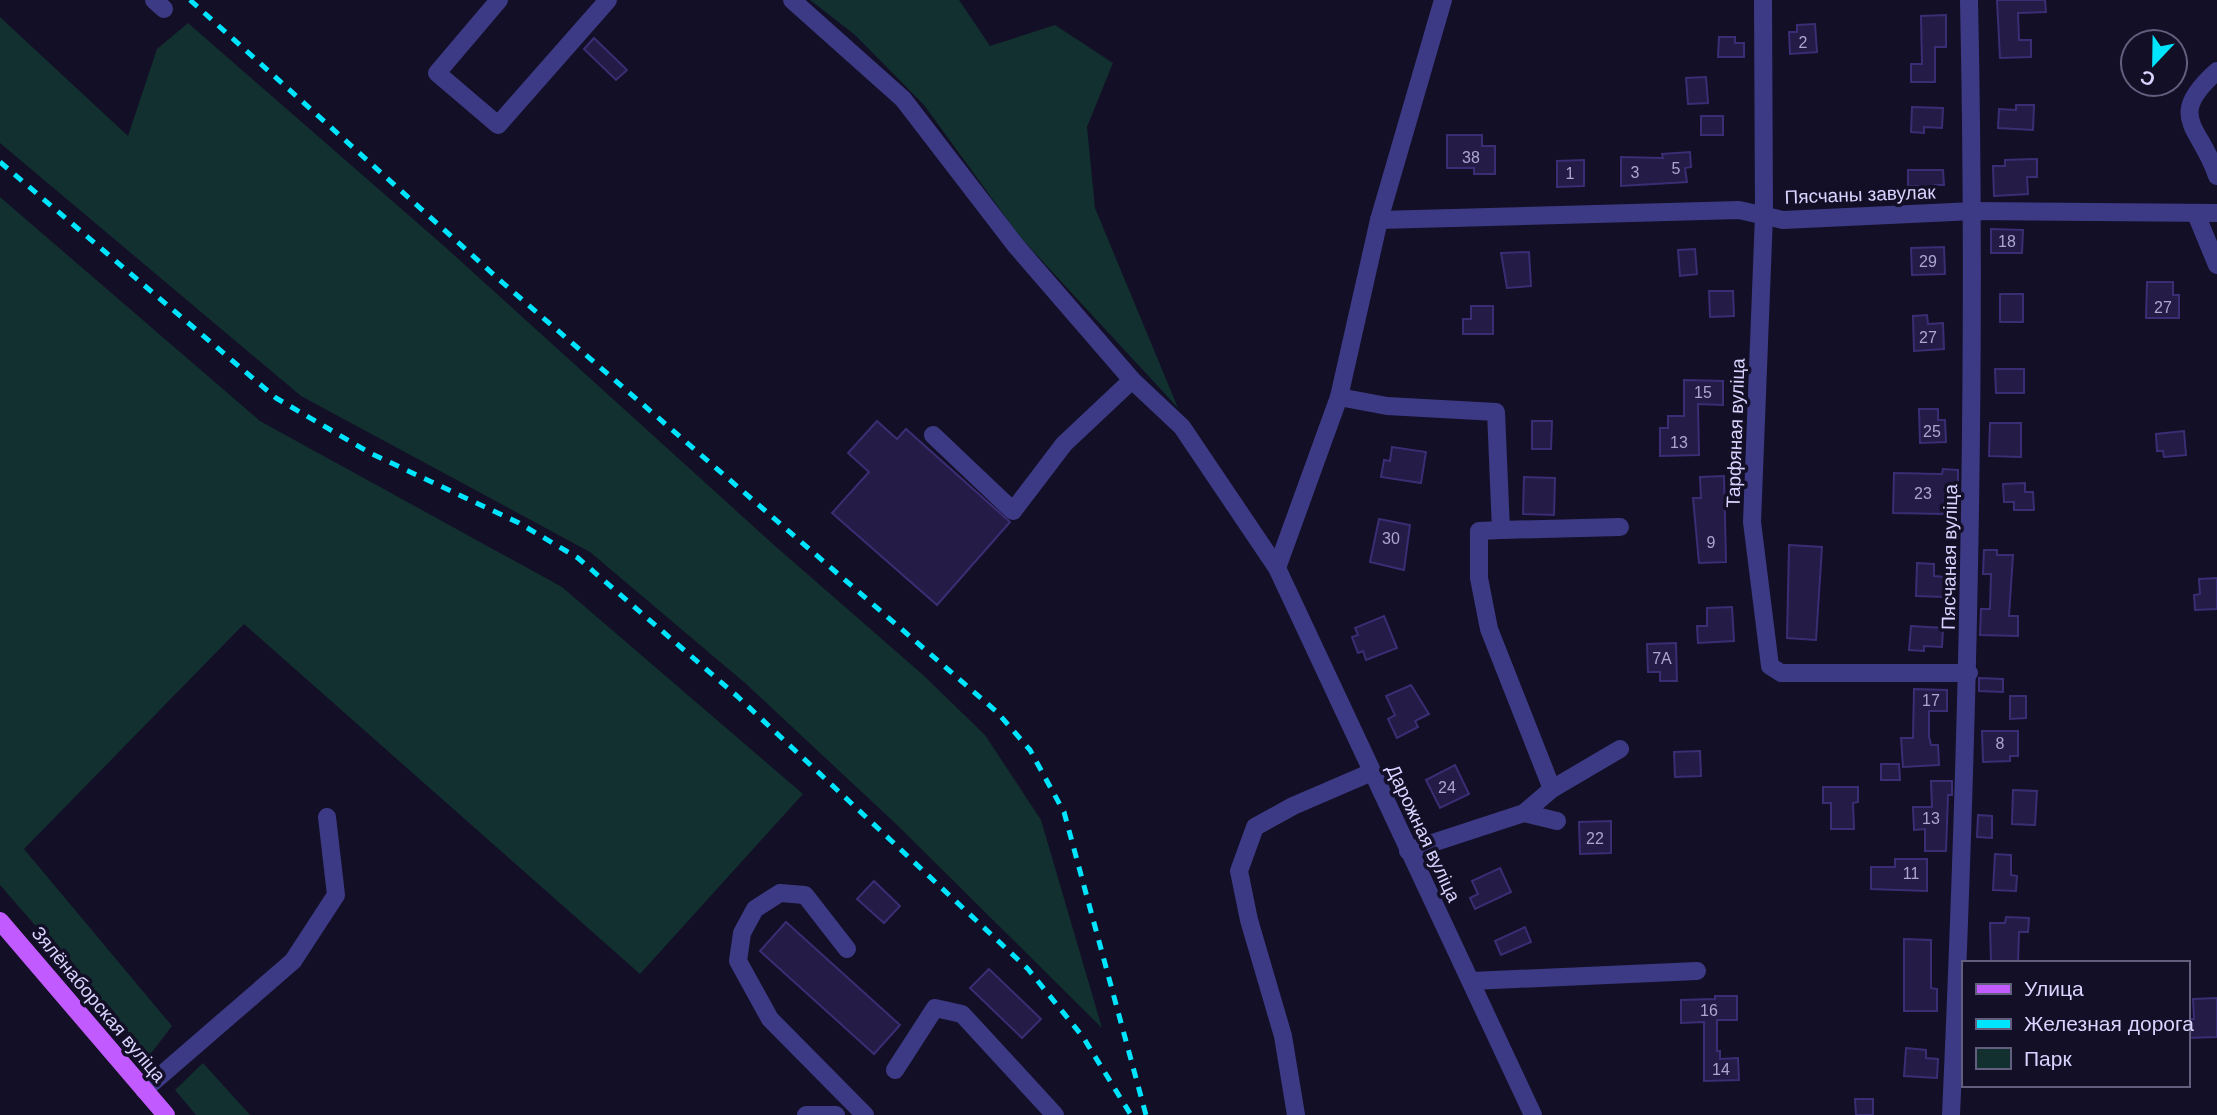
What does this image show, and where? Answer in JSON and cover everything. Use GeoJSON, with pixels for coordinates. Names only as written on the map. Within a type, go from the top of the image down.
{"type":"FeatureCollection","features":[{"type":"Feature","properties":{"kind":"main road","name":"Зялёнаборская вуліца"},"geometry":{"type":"LineString","coordinates":[[0,921],[166,1115]]}},
{"type":"Feature","properties":{"kind":"street"},"geometry":{"type":"LineString","coordinates":[[499,0],[437,73],[498,125],[608,0]]}},
{"type":"Feature","properties":{"kind":"street","name":"Дарожная вуліца"},"geometry":{"type":"LineString","coordinates":[[792,0],[903,99],[1016,246],[1132,380],[1181,427],[1277,568],[1533,1115]]}},
{"type":"Feature","properties":{"kind":"street"},"geometry":{"type":"LineString","coordinates":[[1277,568],[1339,397],[1379,220],[1443,0]]}},
{"type":"Feature","properties":{"kind":"street","name":"Тарфяная вуліца"},"geometry":{"type":"LineString","coordinates":[[1763,0],[1764,215],[1752,522],[1770,666],[1782,673],[1969,673]]}},
{"type":"Feature","properties":{"kind":"street","name":"Пясчаная вуліца"},"geometry":{"type":"LineString","coordinates":[[1951,1115],[1969,673],[1974,211],[1969,0]]}},
{"type":"Feature","properties":{"kind":"street"},"geometry":{"type":"LineString","coordinates":[[2217,71],[2195,91],[2189,113],[2217,176]]}},
{"type":"Feature","properties":{"kind":"street","name":"Пясчаны завулак"},"geometry":{"type":"LineString","coordinates":[[1379,220],[1739,210],[1783,220],[1974,211],[2217,213]]}},
{"type":"Feature","properties":{"kind":"street"},"geometry":{"type":"LineString","coordinates":[[2196,214],[2217,265]]}},
{"type":"Feature","properties":{"kind":"street"},"geometry":{"type":"LineString","coordinates":[[933,435],[1013,511],[1063,444],[1132,380]]}},
{"type":"Feature","properties":{"kind":"street"},"geometry":{"type":"LineString","coordinates":[[1339,397],[1387,406],[1496,412],[1501,530]]}},
{"type":"Feature","properties":{"kind":"street"},"geometry":{"type":"LineString","coordinates":[[1552,789],[1489,629],[1479,578],[1479,531],[1620,527]]}},
{"type":"Feature","properties":{"kind":"street"},"geometry":{"type":"LineString","coordinates":[[1408,851],[1524,813],[1552,789],[1620,749]]}},
{"type":"Feature","properties":{"kind":"street"},"geometry":{"type":"LineString","coordinates":[[1296,1115],[1283,1036],[1249,920],[1240,871],[1255,827],[1293,806],[1372,772]]}},
{"type":"Feature","properties":{"kind":"street"},"geometry":{"type":"LineString","coordinates":[[1524,813],[1557,821]]}},
{"type":"Feature","properties":{"kind":"street"},"geometry":{"type":"LineString","coordinates":[[144,1090],[293,961],[336,895],[327,817]]}},
{"type":"Feature","properties":{"kind":"street"},"geometry":{"type":"LineString","coordinates":[[847,950],[804,895],[780,893],[755,909],[742,933],[738,961],[770,1019],[865,1115]]}},
{"type":"Feature","properties":{"kind":"street"},"geometry":{"type":"LineString","coordinates":[[1472,981],[1697,971]]}},
{"type":"Feature","properties":{"kind":"street"},"geometry":{"type":"LineString","coordinates":[[895,1070],[935,1009],[962,1014],[1055,1115]]}},
{"type":"Feature","properties":{"kind":"street"},"geometry":{"type":"LineString","coordinates":[[806,1115],[836,1115]]}},
{"type":"Feature","properties":{"kind":"green space"},"geometry":{"type":"Polygon","coordinates":[[[810,0],[959,0],[990,46],[1055,25],[1113,63],[1087,127],[1095,208],[1178,408],[1020,237],[924,105],[855,35],[810,0]]]}},
{"type":"Feature","properties":{"kind":"green space"},"geometry":{"type":"Polygon","coordinates":[[[0,17],[128,136],[157,49],[188,23],[444,246],[774,545],[922,674],[985,735],[1041,820],[1102,1028],[895,823],[745,683],[590,552],[301,396],[0,143],[0,17]]]}},
{"type":"Feature","properties":{"kind":"green space"},"geometry":{"type":"Polygon","coordinates":[[[0,197],[260,421],[562,587],[803,794],[640,974],[244,624],[24,849],[172,1026],[149,1056],[0,885],[0,197]]]}},
{"type":"Feature","properties":{"kind":"green space"},"geometry":{"type":"Polygon","coordinates":[[[203,1063],[250,1115],[196,1115],[175,1090],[203,1063]]]}},
{"type":"Feature","properties":{"kind":"building"},"geometry":{"type":"Polygon","coordinates":[[[1997,0],[2045,0],[2046,12],[2018,13],[2019,40],[2031,40],[2031,57],[2000,58],[1997,0]]]}},
{"type":"Feature","properties":{"kind":"building"},"geometry":{"type":"Polygon","coordinates":[[[1946,15],[1946,47],[1935,47],[1935,82],[1911,82],[1911,64],[1922,64],[1921,16],[1946,15]]]}},
{"type":"Feature","properties":{"kind":"building"},"geometry":{"type":"Polygon","coordinates":[[[1815,24],[1817,52],[1790,54],[1789,32],[1797,32],[1797,25],[1815,24]]]}},
{"type":"Feature","properties":{"kind":"building"},"geometry":{"type":"Polygon","coordinates":[[[1719,37],[1735,37],[1735,43],[1744,43],[1744,57],[1718,57],[1719,37]]]}},
{"type":"Feature","properties":{"kind":"building"},"geometry":{"type":"Polygon","coordinates":[[[594,38],[627,70],[616,80],[584,49],[594,38]]]}},
{"type":"Feature","properties":{"kind":"building"},"geometry":{"type":"Polygon","coordinates":[[[1706,77],[1708,103],[1688,104],[1686,78],[1706,77]]]}},
{"type":"Feature","properties":{"kind":"building"},"geometry":{"type":"Polygon","coordinates":[[[2016,105],[2034,105],[2033,130],[1998,128],[1999,109],[2016,110],[2016,105]]]}},
{"type":"Feature","properties":{"kind":"building"},"geometry":{"type":"Polygon","coordinates":[[[1912,107],[1943,108],[1942,128],[1924,127],[1924,133],[1911,132],[1912,107]]]}},
{"type":"Feature","properties":{"kind":"building"},"geometry":{"type":"Polygon","coordinates":[[[1701,116],[1723,116],[1723,135],[1701,135],[1701,116]]]}},
{"type":"Feature","properties":{"kind":"building"},"geometry":{"type":"Polygon","coordinates":[[[1447,135],[1482,135],[1482,146],[1495,146],[1495,174],[1474,174],[1474,168],[1447,168],[1447,135]]]}},
{"type":"Feature","properties":{"kind":"building"},"geometry":{"type":"Polygon","coordinates":[[[1690,152],[1691,167],[1685,168],[1687,182],[1621,186],[1621,157],[1663,158],[1662,154],[1690,152]]]}},
{"type":"Feature","properties":{"kind":"building"},"geometry":{"type":"Polygon","coordinates":[[[2037,159],[2037,177],[2027,177],[2028,194],[1994,196],[1993,166],[2005,166],[2005,160],[2037,159]]]}},
{"type":"Feature","properties":{"kind":"building"},"geometry":{"type":"Polygon","coordinates":[[[1584,160],[1584,186],[1557,187],[1557,161],[1584,160]]]}},
{"type":"Feature","properties":{"kind":"building"},"geometry":{"type":"Polygon","coordinates":[[[1908,170],[1943,170],[1944,185],[1935,185],[1935,193],[1922,193],[1922,186],[1908,186],[1908,170]]]}},
{"type":"Feature","properties":{"kind":"building"},"geometry":{"type":"Polygon","coordinates":[[[1991,229],[2023,230],[2022,253],[1991,253],[1991,229]]]}},
{"type":"Feature","properties":{"kind":"building"},"geometry":{"type":"Polygon","coordinates":[[[1944,247],[1945,274],[1912,275],[1911,248],[1944,247]]]}},
{"type":"Feature","properties":{"kind":"building"},"geometry":{"type":"Polygon","coordinates":[[[1695,249],[1697,274],[1680,276],[1678,250],[1695,249]]]}},
{"type":"Feature","properties":{"kind":"building"},"geometry":{"type":"Polygon","coordinates":[[[1529,252],[1531,286],[1507,288],[1501,253],[1529,252]]]}},
{"type":"Feature","properties":{"kind":"building"},"geometry":{"type":"Polygon","coordinates":[[[2147,282],[2173,282],[2173,295],[2179,295],[2179,318],[2146,318],[2147,282]]]}},
{"type":"Feature","properties":{"kind":"building"},"geometry":{"type":"Polygon","coordinates":[[[1709,291],[1733,291],[1734,316],[1710,317],[1709,291]]]}},
{"type":"Feature","properties":{"kind":"building"},"geometry":{"type":"Polygon","coordinates":[[[2000,294],[2023,294],[2023,322],[2000,322],[2000,294]]]}},
{"type":"Feature","properties":{"kind":"building"},"geometry":{"type":"Polygon","coordinates":[[[1471,306],[1493,306],[1493,334],[1463,334],[1463,319],[1471,319],[1471,306]]]}},
{"type":"Feature","properties":{"kind":"building"},"geometry":{"type":"Polygon","coordinates":[[[1927,315],[1928,324],[1943,323],[1944,349],[1914,351],[1913,316],[1927,315]]]}},
{"type":"Feature","properties":{"kind":"building"},"geometry":{"type":"Polygon","coordinates":[[[1995,369],[2024,369],[2024,393],[1996,393],[1995,369]]]}},
{"type":"Feature","properties":{"kind":"building"},"geometry":{"type":"Polygon","coordinates":[[[1684,380],[1723,381],[1723,405],[1698,404],[1699,455],[1660,456],[1660,428],[1668,428],[1668,416],[1684,416],[1684,380]]]}},
{"type":"Feature","properties":{"kind":"building"},"geometry":{"type":"Polygon","coordinates":[[[1919,409],[1938,409],[1938,420],[1945,420],[1946,442],[1920,443],[1919,409]]]}},
{"type":"Feature","properties":{"kind":"building"},"geometry":{"type":"Polygon","coordinates":[[[877,421],[897,439],[906,429],[1010,522],[937,605],[832,513],[869,472],[848,453],[877,421]]]}},
{"type":"Feature","properties":{"kind":"building"},"geometry":{"type":"Polygon","coordinates":[[[1532,421],[1552,421],[1551,449],[1532,449],[1532,421]]]}},
{"type":"Feature","properties":{"kind":"building"},"geometry":{"type":"Polygon","coordinates":[[[1990,423],[2021,423],[2021,457],[1989,456],[1990,423]]]}},
{"type":"Feature","properties":{"kind":"building"},"geometry":{"type":"Polygon","coordinates":[[[2184,431],[2186,455],[2164,457],[2163,451],[2157,451],[2156,434],[2184,431]]]}},
{"type":"Feature","properties":{"kind":"building"},"geometry":{"type":"Polygon","coordinates":[[[1392,447],[1426,452],[1421,483],[1381,477],[1384,460],[1390,461],[1392,447]]]}},
{"type":"Feature","properties":{"kind":"building"},"geometry":{"type":"Polygon","coordinates":[[[1943,469],[1958,470],[1958,489],[1945,489],[1944,514],[1893,513],[1894,473],[1942,474],[1943,469]]]}},
{"type":"Feature","properties":{"kind":"building"},"geometry":{"type":"Polygon","coordinates":[[[1724,476],[1726,562],[1699,563],[1693,498],[1701,498],[1700,477],[1724,476]]]}},
{"type":"Feature","properties":{"kind":"building"},"geometry":{"type":"Polygon","coordinates":[[[1524,477],[1555,478],[1554,515],[1523,514],[1524,477]]]}},
{"type":"Feature","properties":{"kind":"building"},"geometry":{"type":"Polygon","coordinates":[[[2025,483],[2025,492],[2033,492],[2034,510],[2014,510],[2014,502],[2004,502],[2003,484],[2025,483]]]}},
{"type":"Feature","properties":{"kind":"building"},"geometry":{"type":"Polygon","coordinates":[[[1379,519],[1410,525],[1404,570],[1370,562],[1379,519]]]}},
{"type":"Feature","properties":{"kind":"building"},"geometry":{"type":"Polygon","coordinates":[[[1789,545],[1822,547],[1816,640],[1787,638],[1789,545]]]}},
{"type":"Feature","properties":{"kind":"building"},"geometry":{"type":"Polygon","coordinates":[[[1984,550],[1997,550],[1997,555],[2013,555],[2009,616],[2018,616],[2018,636],[1980,635],[1981,609],[1990,609],[1991,574],[1983,574],[1984,550]]]}},
{"type":"Feature","properties":{"kind":"building"},"geometry":{"type":"Polygon","coordinates":[[[1917,563],[1934,564],[1934,576],[1946,577],[1945,597],[1916,596],[1917,563]]]}},
{"type":"Feature","properties":{"kind":"building"},"geometry":{"type":"Polygon","coordinates":[[[2217,578],[2217,609],[2195,610],[2194,595],[2200,594],[2199,579],[2217,578]]]}},
{"type":"Feature","properties":{"kind":"building"},"geometry":{"type":"Polygon","coordinates":[[[1732,607],[1734,641],[1698,643],[1697,626],[1707,626],[1707,608],[1732,607]]]}},
{"type":"Feature","properties":{"kind":"building"},"geometry":{"type":"Polygon","coordinates":[[[1384,616],[1397,648],[1366,660],[1363,651],[1358,653],[1352,637],[1358,635],[1355,628],[1384,616]]]}},
{"type":"Feature","properties":{"kind":"building"},"geometry":{"type":"Polygon","coordinates":[[[1911,626],[1943,628],[1942,647],[1924,646],[1924,651],[1909,650],[1911,626]]]}},
{"type":"Feature","properties":{"kind":"building"},"geometry":{"type":"Polygon","coordinates":[[[1676,643],[1677,681],[1660,681],[1660,672],[1648,672],[1647,644],[1676,643]]]}},
{"type":"Feature","properties":{"kind":"building"},"geometry":{"type":"Polygon","coordinates":[[[1979,678],[2003,679],[2003,692],[1979,691],[1979,678]]]}},
{"type":"Feature","properties":{"kind":"building"},"geometry":{"type":"Polygon","coordinates":[[[1411,685],[1429,714],[1415,721],[1418,727],[1397,738],[1388,719],[1395,715],[1386,696],[1411,685]]]}},
{"type":"Feature","properties":{"kind":"building"},"geometry":{"type":"Polygon","coordinates":[[[1914,689],[1947,690],[1947,711],[1929,711],[1929,737],[1931,745],[1938,745],[1939,765],[1903,767],[1901,738],[1913,738],[1914,689]]]}},
{"type":"Feature","properties":{"kind":"building"},"geometry":{"type":"Polygon","coordinates":[[[2010,696],[2026,696],[2026,718],[2010,719],[2010,696]]]}},
{"type":"Feature","properties":{"kind":"building"},"geometry":{"type":"Polygon","coordinates":[[[1982,731],[2018,731],[2018,756],[2010,756],[2010,761],[1983,762],[1982,731]]]}},
{"type":"Feature","properties":{"kind":"building"},"geometry":{"type":"Polygon","coordinates":[[[1700,751],[1701,776],[1675,777],[1674,752],[1700,751]]]}},
{"type":"Feature","properties":{"kind":"building"},"geometry":{"type":"Polygon","coordinates":[[[1881,764],[1899,764],[1900,780],[1881,780],[1881,764]]]}},
{"type":"Feature","properties":{"kind":"building"},"geometry":{"type":"Polygon","coordinates":[[[1455,765],[1469,794],[1440,808],[1426,780],[1455,765]]]}},
{"type":"Feature","properties":{"kind":"building"},"geometry":{"type":"Polygon","coordinates":[[[1931,781],[1952,781],[1952,795],[1948,795],[1946,851],[1925,851],[1925,829],[1914,830],[1913,807],[1932,807],[1931,781]]]}},
{"type":"Feature","properties":{"kind":"building"},"geometry":{"type":"Polygon","coordinates":[[[1823,787],[1858,787],[1858,802],[1853,803],[1854,829],[1831,829],[1831,803],[1823,803],[1823,787]]]}},
{"type":"Feature","properties":{"kind":"building"},"geometry":{"type":"Polygon","coordinates":[[[2013,790],[2037,791],[2035,825],[2012,824],[2013,790]]]}},
{"type":"Feature","properties":{"kind":"building"},"geometry":{"type":"Polygon","coordinates":[[[1978,815],[1992,816],[1992,838],[1977,837],[1978,815]]]}},
{"type":"Feature","properties":{"kind":"building"},"geometry":{"type":"Polygon","coordinates":[[[1611,821],[1611,853],[1580,854],[1579,822],[1611,821]]]}},
{"type":"Feature","properties":{"kind":"building"},"geometry":{"type":"Polygon","coordinates":[[[1995,854],[2011,855],[2011,875],[2017,876],[2016,891],[1993,890],[1995,854]]]}},
{"type":"Feature","properties":{"kind":"building"},"geometry":{"type":"Polygon","coordinates":[[[1895,859],[1927,859],[1927,891],[1871,889],[1871,867],[1895,867],[1895,859]]]}},
{"type":"Feature","properties":{"kind":"building"},"geometry":{"type":"Polygon","coordinates":[[[1500,868],[1511,892],[1475,909],[1470,898],[1478,894],[1472,881],[1500,868]]]}},
{"type":"Feature","properties":{"kind":"building"},"geometry":{"type":"Polygon","coordinates":[[[874,881],[900,906],[884,923],[857,899],[874,881]]]}},
{"type":"Feature","properties":{"kind":"building"},"geometry":{"type":"Polygon","coordinates":[[[2006,917],[2029,918],[2028,932],[2019,932],[2018,961],[1991,961],[1990,923],[2005,923],[2006,917]]]}},
{"type":"Feature","properties":{"kind":"building"},"geometry":{"type":"Polygon","coordinates":[[[786,922],[900,1025],[874,1054],[760,951],[786,922]]]}},
{"type":"Feature","properties":{"kind":"building"},"geometry":{"type":"Polygon","coordinates":[[[1525,927],[1531,942],[1501,955],[1495,941],[1525,927]]]}},
{"type":"Feature","properties":{"kind":"building"},"geometry":{"type":"Polygon","coordinates":[[[1904,939],[1931,940],[1931,988],[1937,989],[1937,1011],[1904,1011],[1904,939]]]}},
{"type":"Feature","properties":{"kind":"building"},"geometry":{"type":"Polygon","coordinates":[[[989,969],[1041,1019],[1022,1038],[970,988],[989,969]]]}},
{"type":"Feature","properties":{"kind":"building"},"geometry":{"type":"Polygon","coordinates":[[[1715,996],[1737,996],[1737,1020],[1717,1020],[1717,1051],[1720,1051],[1720,1059],[1738,1058],[1739,1080],[1704,1081],[1704,1022],[1681,1023],[1681,1000],[1715,999],[1715,996]]]}},
{"type":"Feature","properties":{"kind":"building"},"geometry":{"type":"Polygon","coordinates":[[[2217,998],[2217,1037],[2189,1038],[2189,1019],[2194,1019],[2193,999],[2217,998]]]}},
{"type":"Feature","properties":{"kind":"building"},"geometry":{"type":"Polygon","coordinates":[[[1906,1048],[1926,1050],[1926,1058],[1938,1059],[1937,1078],[1904,1076],[1906,1048]]]}},
{"type":"Feature","properties":{"kind":"building"},"geometry":{"type":"Polygon","coordinates":[[[1855,1099],[1873,1099],[1873,1115],[1856,1115],[1855,1099]]]}},
{"type":"Feature","properties":{"kind":"railway"},"geometry":{"type":"LineString","coordinates":[[190,0],[503,283],[997,712],[1030,750],[1064,812],[1146,1115]]}},
{"type":"Feature","properties":{"kind":"railway"},"geometry":{"type":"LineString","coordinates":[[0,162],[276,398],[370,453],[519,523],[578,558],[737,696],[1028,969],[1083,1037],[1131,1115]]}}]}
